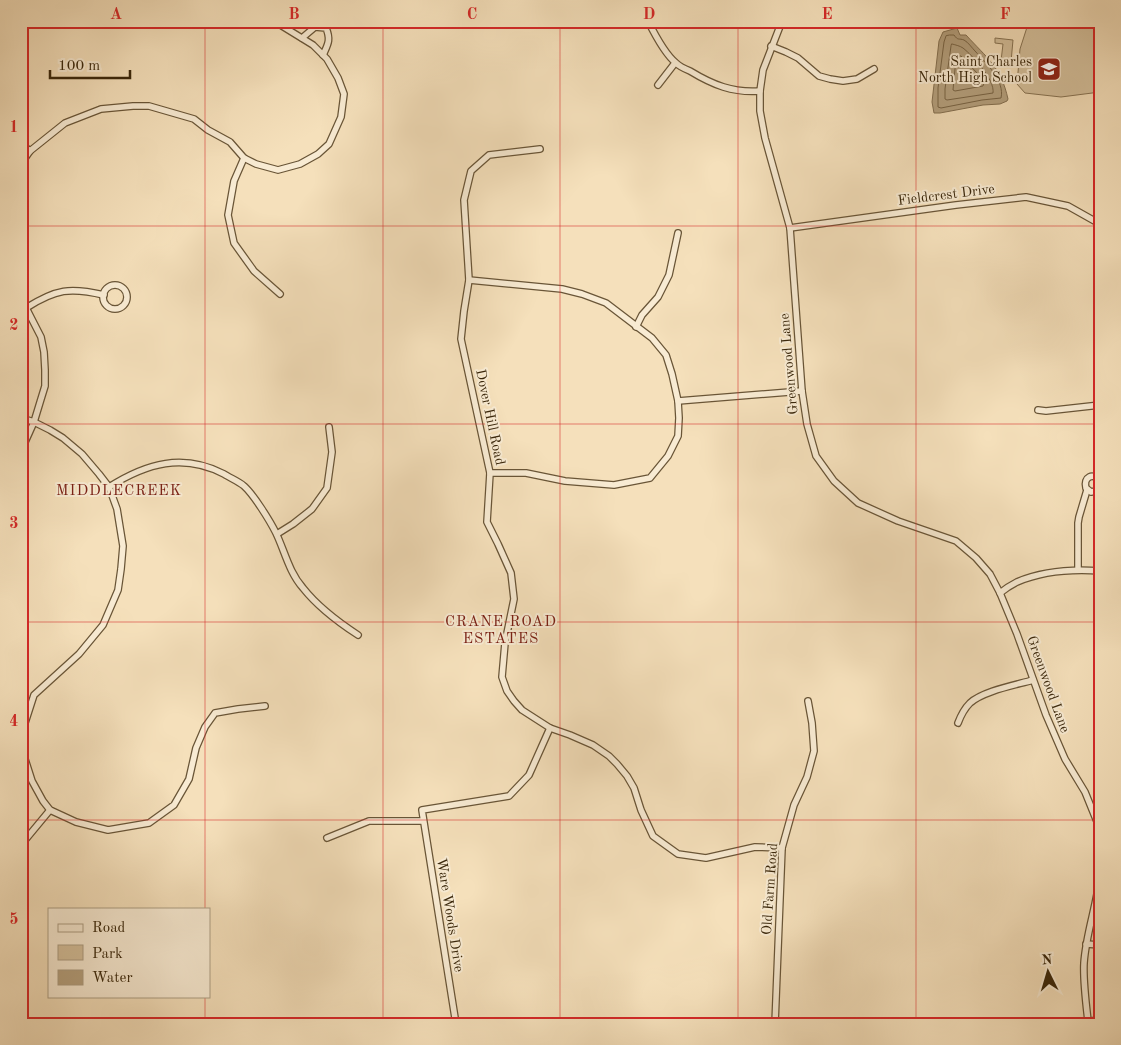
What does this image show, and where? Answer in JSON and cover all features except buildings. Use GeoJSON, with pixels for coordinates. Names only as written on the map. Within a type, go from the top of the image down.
{"type":"FeatureCollection","features":[{"type":"Feature","properties":{"kind":"street"},"geometry":{"type":"LineString","coordinates":[[21,164],[30,151],[65,124],[86,114],[101,109],[148,106],[194,119],[208,130],[230,142],[244,158],[256,164],[278,170],[300,164],[318,154],[329,144],[341,118],[344,94],[338,78],[327,59],[313,45],[274,21]]}},
{"type":"Feature","properties":{"kind":"street"},"geometry":{"type":"LineString","coordinates":[[648,21],[664,49],[675,63],[713,84],[732,90],[748,92],[760,90]]}},
{"type":"Feature","properties":{"kind":"street","name":"Greenwood Lane"},"geometry":{"type":"LineString","coordinates":[[782,21],[763,70],[760,90],[760,111],[765,138],[790,228],[802,391],[807,424],[816,456],[834,481],[858,503],[898,521],[956,541],[976,558],[990,574],[1017,634],[1046,715],[1065,759],[1085,792],[1100,828]]}},
{"type":"Feature","properties":{"kind":"street"},"geometry":{"type":"LineString","coordinates":[[302,38],[315,27],[326,28],[329,41],[323,55]]}},
{"type":"Feature","properties":{"kind":"street"},"geometry":{"type":"LineString","coordinates":[[771,46],[798,58],[819,76],[830,79],[843,81],[857,79],[874,69]]}},
{"type":"Feature","properties":{"kind":"street"},"geometry":{"type":"LineString","coordinates":[[658,85],[675,63]]}},
{"type":"Feature","properties":{"kind":"street"},"geometry":{"type":"LineString","coordinates":[[21,144],[30,151]]}},
{"type":"Feature","properties":{"kind":"street","name":"Dover Hill Road"},"geometry":{"type":"LineString","coordinates":[[540,148],[489,154],[471,171],[464,200],[470,280],[461,339],[490,472],[487,522],[511,573],[514,599],[505,643],[502,677],[507,691],[522,710],[550,728],[593,745],[617,764],[634,788],[641,810],[653,836],[678,854],[706,858],[755,847],[782,848]]}},
{"type":"Feature","properties":{"kind":"street"},"geometry":{"type":"LineString","coordinates":[[244,158],[234,181],[228,215],[234,243],[254,272],[280,294]]}},
{"type":"Feature","properties":{"kind":"street","name":"Fieldcrest Drive"},"geometry":{"type":"LineString","coordinates":[[790,228],[1026,197],[1068,206],[1100,224]]}},
{"type":"Feature","properties":{"kind":"street"},"geometry":{"type":"LineString","coordinates":[[636,327],[642,314],[658,297],[669,274],[678,232]]}},
{"type":"Feature","properties":{"kind":"street"},"geometry":{"type":"LineString","coordinates":[[470,280],[562,289],[606,303],[652,338],[666,355],[678,401],[678,436],[668,456],[650,478],[614,485],[565,481],[526,473],[490,472]]}},
{"type":"Feature","properties":{"kind":"street"},"geometry":{"type":"LineString","coordinates":[[117,285],[124,289],[128,296],[123,307],[115,309],[105,303],[104,295],[104,292],[109,287],[117,285]]}},
{"type":"Feature","properties":{"kind":"street"},"geometry":{"type":"LineString","coordinates":[[26,308],[42,298],[65,291],[91,292],[104,295]]}},
{"type":"Feature","properties":{"kind":"street"},"geometry":{"type":"LineString","coordinates":[[21,298],[41,337],[44,352],[45,386],[34,422],[21,451]]}},
{"type":"Feature","properties":{"kind":"street"},"geometry":{"type":"LineString","coordinates":[[678,401],[802,391]]}},
{"type":"Feature","properties":{"kind":"street"},"geometry":{"type":"LineString","coordinates":[[1038,410],[1046,411],[1100,405]]}},
{"type":"Feature","properties":{"kind":"street"},"geometry":{"type":"LineString","coordinates":[[21,418],[50,430],[73,446],[110,487],[117,509],[123,550],[118,590],[103,625],[79,654],[34,695],[24,726],[24,756],[32,781],[50,810],[76,822],[108,830],[148,823],[174,805],[189,779],[196,748],[205,727],[215,713],[265,706]]}},
{"type":"Feature","properties":{"kind":"street"},"geometry":{"type":"LineString","coordinates":[[277,534],[293,524],[312,508],[327,488],[332,452],[328,427]]}},
{"type":"Feature","properties":{"kind":"street"},"geometry":{"type":"LineString","coordinates":[[110,487],[123,478],[160,464],[174,462],[214,469],[244,486],[266,515],[277,534],[291,569],[303,588],[337,621],[358,635]]}},
{"type":"Feature","properties":{"kind":"street"},"geometry":{"type":"LineString","coordinates":[[1078,569],[1078,523],[1088,490],[1085,483],[1087,479],[1094,476],[1100,481]]}},
{"type":"Feature","properties":{"kind":"street"},"geometry":{"type":"LineString","coordinates":[[1088,490],[1094,492],[1100,487]]}},
{"type":"Feature","properties":{"kind":"street"},"geometry":{"type":"LineString","coordinates":[[1000,593],[1016,582],[1042,574],[1078,569],[1100,571]]}},
{"type":"Feature","properties":{"kind":"street"},"geometry":{"type":"LineString","coordinates":[[958,723],[963,711],[972,701],[987,694],[1034,680]]}},
{"type":"Feature","properties":{"kind":"street","name":"Old Farm Road"},"geometry":{"type":"LineString","coordinates":[[775,1024],[782,848],[794,805],[807,777],[814,751],[808,701]]}},
{"type":"Feature","properties":{"kind":"street","name":"Ware Woods Drive"},"geometry":{"type":"LineString","coordinates":[[456,1024],[422,810],[508,796],[528,775],[550,728]]}},
{"type":"Feature","properties":{"kind":"street"},"geometry":{"type":"LineString","coordinates":[[21,845],[50,810]]}},
{"type":"Feature","properties":{"kind":"street"},"geometry":{"type":"LineString","coordinates":[[327,838],[369,821],[423,820]]}},
{"type":"Feature","properties":{"kind":"street"},"geometry":{"type":"LineString","coordinates":[[1088,1021],[1084,964],[1086,944],[1100,875]]}},
{"type":"Feature","properties":{"kind":"street"},"geometry":{"type":"LineString","coordinates":[[1086,944],[1100,945]]}},
{"type":"Feature","properties":{"kind":"street"},"geometry":{"type":"LineString","coordinates":[[1061,1024],[1100,1020]]}},
{"type":"Feature","properties":{"kind":"street"},"geometry":{"type":"LineString","coordinates":[[641,1024],[675,1021],[730,1024]]}},
{"type":"Feature","properties":{"kind":"green space"},"geometry":{"type":"Polygon","coordinates":[[[1029,21],[1094,21],[1099,26],[1100,92],[1061,97],[1025,93],[1017,84],[1020,49],[1029,21]]]}},
{"type":"Feature","properties":{"kind":"green space"},"geometry":{"type":"Polygon","coordinates":[[[995,38],[1013,40],[1011,62],[1001,61],[1003,44],[995,43],[995,38]]]}},
{"type":"Feature","properties":{"kind":"water"},"geometry":{"type":"Polygon","coordinates":[[[957,28],[960,35],[966,35],[987,57],[997,71],[1005,88],[1007,101],[1000,104],[934,113],[932,102],[939,41],[943,32],[957,28]]]}},
{"type":"Feature","properties":{"kind":"place","name":"Saint Charles North High School"},"geometry":{"type":"Point","coordinates":[1049,69]}},
{"type":"Feature","properties":{"kind":"district","name":"MIDDLECREEK"},"geometry":{"type":"Point","coordinates":[119,490]}},
{"type":"Feature","properties":{"kind":"district","name":"CRANE ROAD ESTATES"},"geometry":{"type":"Point","coordinates":[501,630]}}]}
